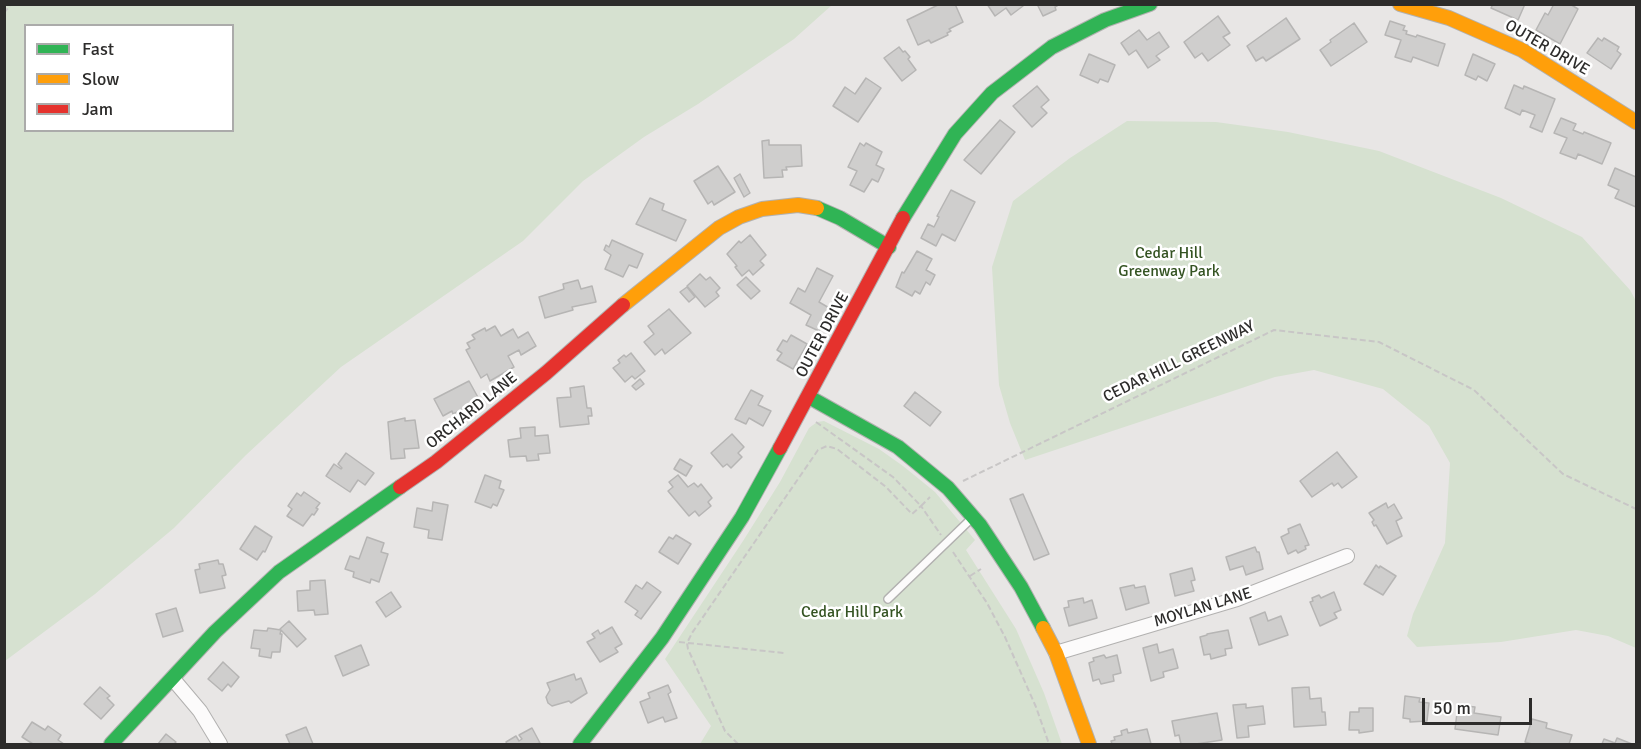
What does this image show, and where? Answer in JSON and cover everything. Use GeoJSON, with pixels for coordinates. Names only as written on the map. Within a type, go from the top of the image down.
{"type":"FeatureCollection","features":[{"type":"Feature","properties":{"kind":"street","name":"OUTER DRIVE"},"geometry":{"type":"LineString","coordinates":[[580,744],[665,634],[742,518],[934,165],[955,134],[992,93],[1061,41],[1105,20],[1150,4]]}},
{"type":"Feature","properties":{"kind":"street","name":"OUTER DRIVE"},"geometry":{"type":"LineString","coordinates":[[1400,4],[1449,18],[1522,50],[1636,122]]}},
{"type":"Feature","properties":{"kind":"street","name":"ORCHARD LANE"},"geometry":{"type":"LineString","coordinates":[[111,744],[215,632],[279,572],[436,462],[546,374],[606,319],[719,228],[739,217],[762,209],[798,205],[819,208],[889,247]]}},
{"type":"Feature","properties":{"kind":"street"},"geometry":{"type":"LineString","coordinates":[[809,397],[898,447],[945,486],[980,525],[1021,587],[1056,653],[1089,744]]}},
{"type":"Feature","properties":{"kind":"street","name":"MOYLAN LANE"},"geometry":{"type":"LineString","coordinates":[[1056,653],[1237,600],[1347,556]]}},
{"type":"Feature","properties":{"kind":"street"},"geometry":{"type":"LineString","coordinates":[[173,679],[200,711],[220,744]]}},
{"type":"Feature","properties":{"kind":"lane"},"geometry":{"type":"LineString","coordinates":[[888,599],[973,517]]}},
{"type":"Feature","properties":{"kind":"path"},"geometry":{"type":"LineString","coordinates":[[4,13],[11,4]]}},
{"type":"Feature","properties":{"kind":"path","name":"CEDAR HILL GREENWAY"},"geometry":{"type":"LineString","coordinates":[[921,506],[945,486],[1274,330],[1379,342],[1474,390],[1563,474],[1636,509]]}},
{"type":"Feature","properties":{"kind":"path"},"geometry":{"type":"LineString","coordinates":[[801,412],[886,471],[921,506],[970,576],[1005,638],[1036,707],[1049,744]]}},
{"type":"Feature","properties":{"kind":"path"},"geometry":{"type":"LineString","coordinates":[[738,744],[725,731],[687,643],[818,450],[827,446],[837,449],[886,487],[912,514],[921,506]]}},
{"type":"Feature","properties":{"kind":"path"},"geometry":{"type":"LineString","coordinates":[[970,576],[981,570]]}},
{"type":"Feature","properties":{"kind":"path"},"geometry":{"type":"LineString","coordinates":[[665,634],[672,640],[687,643],[784,653]]}},
{"type":"Feature","properties":{"kind":"green space"},"geometry":{"type":"Polygon","coordinates":[[[5,4],[832,4],[794,39],[698,104],[644,137],[583,181],[523,241],[341,367],[246,455],[174,528],[95,594],[5,661],[5,4]]]}},
{"type":"Feature","properties":{"kind":"green space","name":"Cedar Hill Greenway Park"},"geometry":{"type":"Polygon","coordinates":[[[1127,121],[1216,122],[1288,132],[1379,151],[1501,198],[1582,237],[1630,290],[1636,301],[1636,648],[1608,636],[1576,630],[1501,642],[1417,647],[1407,636],[1413,614],[1445,543],[1450,463],[1429,426],[1383,389],[1314,370],[1275,377],[1025,460],[1010,423],[999,385],[992,267],[1013,201],[1070,158],[1127,121]]]}},
{"type":"Feature","properties":{"kind":"green space","name":"Cedar Hill Park"},"geometry":{"type":"Polygon","coordinates":[[[824,421],[879,449],[903,466],[935,492],[975,540],[966,550],[1016,629],[1044,693],[1062,744],[700,744],[711,726],[665,659],[780,482],[809,428],[817,422],[824,421]]]}},
{"type":"Feature","properties":{"kind":"building"},"geometry":{"type":"Polygon","coordinates":[[[940,4],[955,4],[963,22],[949,29],[951,31],[947,33],[948,35],[931,43],[929,40],[918,45],[907,20],[940,4]]]}},
{"type":"Feature","properties":{"kind":"building"},"geometry":{"type":"Polygon","coordinates":[[[987,4],[1022,4],[1023,6],[1011,15],[1006,8],[995,16],[987,4]]]}},
{"type":"Feature","properties":{"kind":"building"},"geometry":{"type":"Polygon","coordinates":[[[1037,4],[1060,4],[1055,7],[1056,10],[1043,16],[1037,4]]]}},
{"type":"Feature","properties":{"kind":"building"},"geometry":{"type":"Polygon","coordinates":[[[1493,4],[1525,4],[1518,20],[1491,8],[1493,4]]]}},
{"type":"Feature","properties":{"kind":"building"},"geometry":{"type":"Polygon","coordinates":[[[1554,4],[1570,4],[1578,9],[1560,44],[1536,30],[1545,13],[1548,15],[1554,4]]]}},
{"type":"Feature","properties":{"kind":"building"},"geometry":{"type":"Polygon","coordinates":[[[1218,16],[1230,33],[1223,37],[1230,45],[1208,61],[1202,53],[1195,58],[1184,42],[1218,16]]]}},
{"type":"Feature","properties":{"kind":"building"},"geometry":{"type":"Polygon","coordinates":[[[1286,18],[1300,39],[1266,61],[1263,57],[1256,61],[1247,46],[1286,18]]]}},
{"type":"Feature","properties":{"kind":"building"},"geometry":{"type":"Polygon","coordinates":[[[1390,21],[1405,26],[1403,30],[1407,31],[1406,34],[1445,44],[1438,66],[1413,57],[1411,62],[1395,57],[1401,40],[1385,35],[1390,21]]]}},
{"type":"Feature","properties":{"kind":"building"},"geometry":{"type":"Polygon","coordinates":[[[1354,23],[1367,42],[1331,66],[1320,50],[1354,23]]]}},
{"type":"Feature","properties":{"kind":"building"},"geometry":{"type":"Polygon","coordinates":[[[1139,30],[1147,40],[1159,32],[1169,47],[1156,56],[1160,60],[1148,68],[1136,50],[1129,55],[1121,43],[1139,30]]]}},
{"type":"Feature","properties":{"kind":"building"},"geometry":{"type":"Polygon","coordinates":[[[1598,38],[1602,41],[1604,38],[1619,47],[1617,51],[1621,54],[1611,69],[1587,53],[1598,38]]]}},
{"type":"Feature","properties":{"kind":"building"},"geometry":{"type":"Polygon","coordinates":[[[899,47],[910,57],[908,59],[916,70],[902,81],[884,58],[899,47]]]}},
{"type":"Feature","properties":{"kind":"building"},"geometry":{"type":"Polygon","coordinates":[[[1089,54],[1115,65],[1108,82],[1100,79],[1098,83],[1080,75],[1089,54]]]}},
{"type":"Feature","properties":{"kind":"building"},"geometry":{"type":"Polygon","coordinates":[[[1473,54],[1495,64],[1487,81],[1478,76],[1476,80],[1465,75],[1473,54]]]}},
{"type":"Feature","properties":{"kind":"building"},"geometry":{"type":"Polygon","coordinates":[[[866,78],[881,88],[858,122],[833,106],[845,87],[855,94],[866,78]]]}},
{"type":"Feature","properties":{"kind":"building"},"geometry":{"type":"Polygon","coordinates":[[[1514,85],[1523,89],[1524,86],[1555,99],[1542,132],[1530,127],[1535,115],[1522,110],[1520,115],[1505,108],[1514,85]]]}},
{"type":"Feature","properties":{"kind":"building"},"geometry":{"type":"Polygon","coordinates":[[[1037,86],[1049,100],[1041,107],[1047,113],[1032,127],[1013,106],[1037,86]]]}},
{"type":"Feature","properties":{"kind":"building"},"geometry":{"type":"Polygon","coordinates":[[[1561,118],[1576,124],[1573,130],[1611,143],[1602,164],[1578,154],[1576,159],[1560,153],[1567,138],[1554,133],[1561,118]]]}},
{"type":"Feature","properties":{"kind":"building"},"geometry":{"type":"Polygon","coordinates":[[[1000,120],[1015,132],[981,174],[964,160],[1000,120]]]}},
{"type":"Feature","properties":{"kind":"building"},"geometry":{"type":"Polygon","coordinates":[[[769,140],[769,145],[801,145],[802,166],[786,167],[787,170],[782,170],[783,177],[764,178],[762,141],[769,140]]]}},
{"type":"Feature","properties":{"kind":"building"},"geometry":{"type":"Polygon","coordinates":[[[860,143],[864,146],[866,143],[882,152],[876,165],[884,169],[878,182],[872,179],[864,192],[850,185],[857,171],[848,167],[860,143]]]}},
{"type":"Feature","properties":{"kind":"building"},"geometry":{"type":"Polygon","coordinates":[[[718,166],[735,192],[714,205],[712,201],[708,204],[694,181],[718,166]]]}},
{"type":"Feature","properties":{"kind":"building"},"geometry":{"type":"Polygon","coordinates":[[[1615,168],[1636,177],[1636,207],[1615,198],[1619,190],[1608,185],[1615,168]]]}},
{"type":"Feature","properties":{"kind":"building"},"geometry":{"type":"Polygon","coordinates":[[[740,174],[750,193],[744,197],[734,178],[740,174]]]}},
{"type":"Feature","properties":{"kind":"building"},"geometry":{"type":"Polygon","coordinates":[[[951,190],[975,202],[955,241],[942,234],[936,246],[921,238],[928,224],[934,227],[939,217],[937,216],[951,190]]]}},
{"type":"Feature","properties":{"kind":"building"},"geometry":{"type":"Polygon","coordinates":[[[650,198],[664,204],[662,210],[686,220],[676,241],[636,224],[650,198]]]}},
{"type":"Feature","properties":{"kind":"building"},"geometry":{"type":"Polygon","coordinates":[[[750,235],[766,255],[760,261],[764,265],[753,275],[749,270],[742,276],[727,254],[739,241],[741,243],[750,235]]]}},
{"type":"Feature","properties":{"kind":"building"},"geometry":{"type":"Polygon","coordinates":[[[612,240],[643,254],[637,268],[629,265],[623,277],[605,269],[611,255],[604,250],[606,245],[609,247],[612,240]]]}},
{"type":"Feature","properties":{"kind":"building"},"geometry":{"type":"Polygon","coordinates":[[[917,251],[932,259],[926,270],[935,275],[930,285],[926,282],[920,294],[915,291],[912,296],[896,287],[902,272],[904,273],[917,251]]]}},
{"type":"Feature","properties":{"kind":"building"},"geometry":{"type":"Polygon","coordinates":[[[817,268],[833,276],[819,302],[831,309],[819,331],[806,325],[811,315],[790,303],[798,288],[805,292],[817,268]]]}},
{"type":"Feature","properties":{"kind":"building"},"geometry":{"type":"Polygon","coordinates":[[[700,274],[706,280],[710,277],[720,288],[716,292],[719,296],[705,307],[687,286],[700,274]]]}},
{"type":"Feature","properties":{"kind":"building"},"geometry":{"type":"Polygon","coordinates":[[[746,277],[760,291],[751,299],[737,285],[746,277]]]}},
{"type":"Feature","properties":{"kind":"building"},"geometry":{"type":"Polygon","coordinates":[[[578,280],[581,289],[592,286],[596,302],[572,307],[573,310],[545,318],[539,297],[564,289],[563,284],[578,280]]]}},
{"type":"Feature","properties":{"kind":"building"},"geometry":{"type":"Polygon","coordinates":[[[687,287],[695,297],[689,302],[680,292],[687,287]]]}},
{"type":"Feature","properties":{"kind":"building"},"geometry":{"type":"Polygon","coordinates":[[[669,309],[691,333],[665,354],[662,349],[655,355],[644,342],[654,334],[648,326],[669,309]]]}},
{"type":"Feature","properties":{"kind":"building"},"geometry":{"type":"Polygon","coordinates":[[[495,326],[501,336],[513,329],[518,338],[528,332],[536,346],[521,355],[519,350],[508,356],[514,367],[490,381],[487,374],[481,378],[466,350],[470,348],[467,343],[475,339],[472,335],[495,326]]]}},
{"type":"Feature","properties":{"kind":"building"},"geometry":{"type":"Polygon","coordinates":[[[791,335],[807,344],[793,369],[777,360],[782,353],[777,350],[783,340],[787,342],[791,335]]]}},
{"type":"Feature","properties":{"kind":"building"},"geometry":{"type":"Polygon","coordinates":[[[631,353],[645,371],[635,379],[632,376],[625,382],[613,368],[620,363],[618,360],[624,355],[626,357],[631,353]]]}},
{"type":"Feature","properties":{"kind":"building"},"geometry":{"type":"Polygon","coordinates":[[[640,379],[644,384],[636,390],[632,386],[640,379]]]}},
{"type":"Feature","properties":{"kind":"building"},"geometry":{"type":"Polygon","coordinates":[[[469,381],[480,401],[453,414],[452,411],[443,416],[434,399],[469,381]]]}},
{"type":"Feature","properties":{"kind":"building"},"geometry":{"type":"Polygon","coordinates":[[[584,386],[587,408],[591,408],[592,416],[588,416],[589,424],[560,427],[557,398],[571,397],[570,388],[584,386]]]}},
{"type":"Feature","properties":{"kind":"building"},"geometry":{"type":"Polygon","coordinates":[[[751,390],[763,396],[758,405],[771,411],[763,426],[749,418],[746,424],[735,419],[751,390]]]}},
{"type":"Feature","properties":{"kind":"building"},"geometry":{"type":"Polygon","coordinates":[[[915,392],[941,412],[930,426],[904,406],[915,392]]]}},
{"type":"Feature","properties":{"kind":"building"},"geometry":{"type":"Polygon","coordinates":[[[405,418],[405,421],[415,420],[419,448],[404,449],[405,458],[391,459],[388,422],[405,418]]]}},
{"type":"Feature","properties":{"kind":"building"},"geometry":{"type":"Polygon","coordinates":[[[535,427],[535,436],[548,435],[550,453],[538,454],[539,460],[527,461],[526,456],[510,457],[508,440],[521,438],[520,428],[535,427]]]}},
{"type":"Feature","properties":{"kind":"building"},"geometry":{"type":"Polygon","coordinates":[[[732,434],[744,447],[738,453],[742,457],[731,468],[727,464],[723,467],[711,453],[732,434]]]}},
{"type":"Feature","properties":{"kind":"building"},"geometry":{"type":"Polygon","coordinates":[[[1337,452],[1357,477],[1342,488],[1338,483],[1334,486],[1332,483],[1312,497],[1300,481],[1337,452]]]}},
{"type":"Feature","properties":{"kind":"building"},"geometry":{"type":"Polygon","coordinates":[[[346,453],[374,473],[365,485],[358,480],[350,492],[326,476],[334,464],[342,468],[338,464],[346,453]]]}},
{"type":"Feature","properties":{"kind":"building"},"geometry":{"type":"Polygon","coordinates":[[[680,459],[692,466],[686,476],[674,469],[680,459]]]}},
{"type":"Feature","properties":{"kind":"building"},"geometry":{"type":"Polygon","coordinates":[[[485,475],[501,481],[499,488],[504,490],[497,506],[493,504],[491,508],[475,502],[485,475]]]}},
{"type":"Feature","properties":{"kind":"building"},"geometry":{"type":"Polygon","coordinates":[[[678,475],[688,487],[694,483],[698,487],[701,484],[712,498],[708,502],[711,506],[699,516],[695,511],[689,516],[668,491],[673,487],[669,482],[678,475]]]}},
{"type":"Feature","properties":{"kind":"building"},"geometry":{"type":"Polygon","coordinates":[[[304,492],[320,503],[314,515],[312,514],[303,526],[287,516],[292,509],[288,506],[297,493],[301,496],[304,492]]]}},
{"type":"Feature","properties":{"kind":"building"},"geometry":{"type":"Polygon","coordinates":[[[1023,494],[1049,554],[1034,560],[1010,499],[1023,494]]]}},
{"type":"Feature","properties":{"kind":"building"},"geometry":{"type":"Polygon","coordinates":[[[433,502],[448,505],[442,540],[428,538],[429,530],[414,527],[417,508],[432,511],[433,502]]]}},
{"type":"Feature","properties":{"kind":"building"},"geometry":{"type":"Polygon","coordinates":[[[1386,503],[1388,508],[1394,504],[1402,518],[1396,521],[1402,536],[1387,544],[1376,525],[1374,526],[1372,522],[1374,520],[1369,513],[1386,503]]]}},
{"type":"Feature","properties":{"kind":"building"},"geometry":{"type":"Polygon","coordinates":[[[1300,524],[1309,545],[1298,553],[1296,550],[1288,554],[1281,537],[1289,533],[1288,529],[1300,524]]]}},
{"type":"Feature","properties":{"kind":"building"},"geometry":{"type":"Polygon","coordinates":[[[255,526],[272,537],[265,552],[263,551],[257,560],[240,549],[255,526]]]}},
{"type":"Feature","properties":{"kind":"building"},"geometry":{"type":"Polygon","coordinates":[[[676,535],[691,544],[678,564],[659,552],[669,537],[673,539],[676,535]]]}},
{"type":"Feature","properties":{"kind":"building"},"geometry":{"type":"Polygon","coordinates":[[[367,537],[384,543],[381,552],[388,554],[379,582],[371,579],[370,583],[353,577],[354,572],[345,569],[350,556],[359,559],[367,537]]]}},
{"type":"Feature","properties":{"kind":"building"},"geometry":{"type":"Polygon","coordinates":[[[1255,547],[1259,552],[1263,569],[1246,575],[1243,566],[1230,570],[1226,557],[1255,547]]]}},
{"type":"Feature","properties":{"kind":"building"},"geometry":{"type":"Polygon","coordinates":[[[218,560],[219,564],[223,564],[226,575],[222,576],[225,588],[200,593],[195,570],[200,569],[199,564],[218,560]]]}},
{"type":"Feature","properties":{"kind":"building"},"geometry":{"type":"Polygon","coordinates":[[[1376,565],[1396,576],[1383,595],[1364,584],[1376,565]]]}},
{"type":"Feature","properties":{"kind":"building"},"geometry":{"type":"Polygon","coordinates":[[[1192,568],[1195,580],[1191,581],[1194,591],[1175,596],[1170,574],[1192,568]]]}},
{"type":"Feature","properties":{"kind":"building"},"geometry":{"type":"Polygon","coordinates":[[[325,580],[328,614],[315,615],[314,610],[298,611],[297,591],[310,590],[310,581],[325,580]]]}},
{"type":"Feature","properties":{"kind":"building"},"geometry":{"type":"Polygon","coordinates":[[[647,582],[661,592],[641,619],[635,615],[638,611],[625,602],[636,585],[642,589],[647,582]]]}},
{"type":"Feature","properties":{"kind":"building"},"geometry":{"type":"Polygon","coordinates":[[[1134,585],[1135,588],[1145,586],[1149,603],[1126,610],[1120,588],[1134,585]]]}},
{"type":"Feature","properties":{"kind":"building"},"geometry":{"type":"Polygon","coordinates":[[[391,592],[401,607],[386,617],[376,602],[391,592]]]}},
{"type":"Feature","properties":{"kind":"building"},"geometry":{"type":"Polygon","coordinates":[[[1334,592],[1341,610],[1334,613],[1337,618],[1320,626],[1310,602],[1313,601],[1312,598],[1319,595],[1321,598],[1334,592]]]}},
{"type":"Feature","properties":{"kind":"building"},"geometry":{"type":"Polygon","coordinates":[[[1083,598],[1084,603],[1092,600],[1097,618],[1069,626],[1064,608],[1069,607],[1068,601],[1083,598]]]}},
{"type":"Feature","properties":{"kind":"building"},"geometry":{"type":"Polygon","coordinates":[[[176,608],[183,631],[163,637],[156,614],[176,608]]]}},
{"type":"Feature","properties":{"kind":"building"},"geometry":{"type":"Polygon","coordinates":[[[1265,612],[1268,621],[1281,616],[1288,635],[1259,645],[1250,618],[1265,612]]]}},
{"type":"Feature","properties":{"kind":"building"},"geometry":{"type":"Polygon","coordinates":[[[289,621],[306,639],[297,647],[280,629],[289,621]]]}},
{"type":"Feature","properties":{"kind":"building"},"geometry":{"type":"Polygon","coordinates":[[[612,627],[622,644],[615,648],[618,652],[600,662],[587,642],[595,638],[592,634],[598,630],[600,634],[612,627]]]}},
{"type":"Feature","properties":{"kind":"building"},"geometry":{"type":"Polygon","coordinates":[[[268,628],[281,630],[280,634],[282,634],[280,652],[272,652],[271,658],[259,656],[260,649],[251,648],[254,630],[267,631],[268,628]]]}},
{"type":"Feature","properties":{"kind":"building"},"geometry":{"type":"Polygon","coordinates":[[[1228,630],[1232,648],[1225,649],[1226,655],[1211,659],[1210,654],[1204,655],[1200,637],[1228,630]]]}},
{"type":"Feature","properties":{"kind":"building"},"geometry":{"type":"Polygon","coordinates":[[[1157,644],[1159,653],[1173,649],[1178,668],[1163,672],[1164,677],[1151,681],[1143,648],[1157,644]]]}},
{"type":"Feature","properties":{"kind":"building"},"geometry":{"type":"Polygon","coordinates":[[[361,645],[369,665],[343,676],[335,656],[361,645]]]}},
{"type":"Feature","properties":{"kind":"building"},"geometry":{"type":"Polygon","coordinates":[[[1104,655],[1106,658],[1117,655],[1121,673],[1113,675],[1114,681],[1101,684],[1099,679],[1093,681],[1089,663],[1094,661],[1093,658],[1104,655]]]}},
{"type":"Feature","properties":{"kind":"building"},"geometry":{"type":"Polygon","coordinates":[[[223,662],[239,677],[231,687],[228,684],[222,691],[208,679],[223,662]]]}},
{"type":"Feature","properties":{"kind":"building"},"geometry":{"type":"Polygon","coordinates":[[[574,674],[576,680],[581,678],[587,693],[571,703],[569,701],[552,706],[548,703],[546,697],[550,690],[547,683],[574,674]]]}},
{"type":"Feature","properties":{"kind":"building"},"geometry":{"type":"Polygon","coordinates":[[[668,685],[671,692],[668,694],[677,718],[665,722],[663,717],[648,723],[640,702],[650,698],[648,693],[668,685]]]}},
{"type":"Feature","properties":{"kind":"building"},"geometry":{"type":"Polygon","coordinates":[[[100,687],[110,696],[107,698],[114,705],[101,719],[84,704],[100,687]]]}},
{"type":"Feature","properties":{"kind":"building"},"geometry":{"type":"Polygon","coordinates":[[[1309,687],[1310,699],[1321,698],[1326,725],[1294,727],[1292,688],[1309,687]]]}},
{"type":"Feature","properties":{"kind":"building"},"geometry":{"type":"Polygon","coordinates":[[[1405,696],[1420,698],[1419,702],[1429,703],[1427,721],[1410,722],[1410,719],[1403,718],[1405,696]]]}},
{"type":"Feature","properties":{"kind":"building"},"geometry":{"type":"Polygon","coordinates":[[[1246,704],[1246,708],[1263,706],[1265,724],[1248,726],[1249,737],[1237,738],[1233,705],[1246,704]]]}},
{"type":"Feature","properties":{"kind":"building"},"geometry":{"type":"Polygon","coordinates":[[[1458,705],[1475,707],[1474,713],[1501,717],[1498,735],[1455,729],[1458,705]]]}},
{"type":"Feature","properties":{"kind":"building"},"geometry":{"type":"Polygon","coordinates":[[[1359,708],[1373,708],[1373,731],[1359,733],[1359,730],[1349,730],[1350,712],[1359,712],[1359,708]]]}},
{"type":"Feature","properties":{"kind":"building"},"geometry":{"type":"Polygon","coordinates":[[[1217,713],[1222,740],[1181,744],[1179,735],[1175,736],[1172,721],[1217,713]]]}},
{"type":"Feature","properties":{"kind":"building"},"geometry":{"type":"Polygon","coordinates":[[[1532,719],[1547,723],[1546,728],[1572,735],[1569,744],[1525,742],[1532,719]]]}},
{"type":"Feature","properties":{"kind":"building"},"geometry":{"type":"Polygon","coordinates":[[[32,722],[45,730],[48,726],[61,735],[58,740],[64,744],[33,744],[22,737],[32,722]]]}},
{"type":"Feature","properties":{"kind":"building"},"geometry":{"type":"Polygon","coordinates":[[[306,727],[313,744],[290,744],[286,735],[306,727]]]}},
{"type":"Feature","properties":{"kind":"building"},"geometry":{"type":"Polygon","coordinates":[[[532,728],[540,743],[507,744],[506,742],[516,736],[519,741],[522,739],[519,735],[532,728]]]}},
{"type":"Feature","properties":{"kind":"building"},"geometry":{"type":"Polygon","coordinates":[[[1127,729],[1128,733],[1147,729],[1151,744],[1112,744],[1114,737],[1122,735],[1121,731],[1127,729]]]}},
{"type":"Feature","properties":{"kind":"building"},"geometry":{"type":"Polygon","coordinates":[[[166,734],[176,742],[158,744],[166,734]]]}},
{"type":"Feature","properties":{"kind":"building"},"geometry":{"type":"Polygon","coordinates":[[[1617,738],[1632,744],[1602,744],[1604,739],[1615,743],[1617,738]]]}},
{"type":"Feature","properties":{"kind":"traffic: fast"},"geometry":{"type":"LineString","coordinates":[[903,218],[955,134],[992,93],[1052,47],[1105,20],[1150,4]]}},
{"type":"Feature","properties":{"kind":"traffic: fast"},"geometry":{"type":"LineString","coordinates":[[817,208],[840,218],[889,247]]}},
{"type":"Feature","properties":{"kind":"traffic: fast"},"geometry":{"type":"LineString","coordinates":[[809,397],[898,447],[948,488],[980,525],[1021,587],[1043,628]]}},
{"type":"Feature","properties":{"kind":"traffic: fast"},"geometry":{"type":"LineString","coordinates":[[580,744],[662,638],[742,517],[780,448]]}},
{"type":"Feature","properties":{"kind":"traffic: fast"},"geometry":{"type":"LineString","coordinates":[[111,744],[215,632],[279,572],[400,487]]}},
{"type":"Feature","properties":{"kind":"traffic: slow"},"geometry":{"type":"LineString","coordinates":[[1400,4],[1449,18],[1522,50],[1636,122]]}},
{"type":"Feature","properties":{"kind":"traffic: slow"},"geometry":{"type":"LineString","coordinates":[[623,305],[719,228],[739,217],[762,209],[798,205],[817,208]]}},
{"type":"Feature","properties":{"kind":"traffic: slow"},"geometry":{"type":"LineString","coordinates":[[1043,628],[1056,653],[1089,744]]}},
{"type":"Feature","properties":{"kind":"traffic: jam"},"geometry":{"type":"LineString","coordinates":[[780,448],[903,218]]}},
{"type":"Feature","properties":{"kind":"traffic: jam"},"geometry":{"type":"LineString","coordinates":[[400,487],[436,462],[546,373],[623,305]]}}]}
